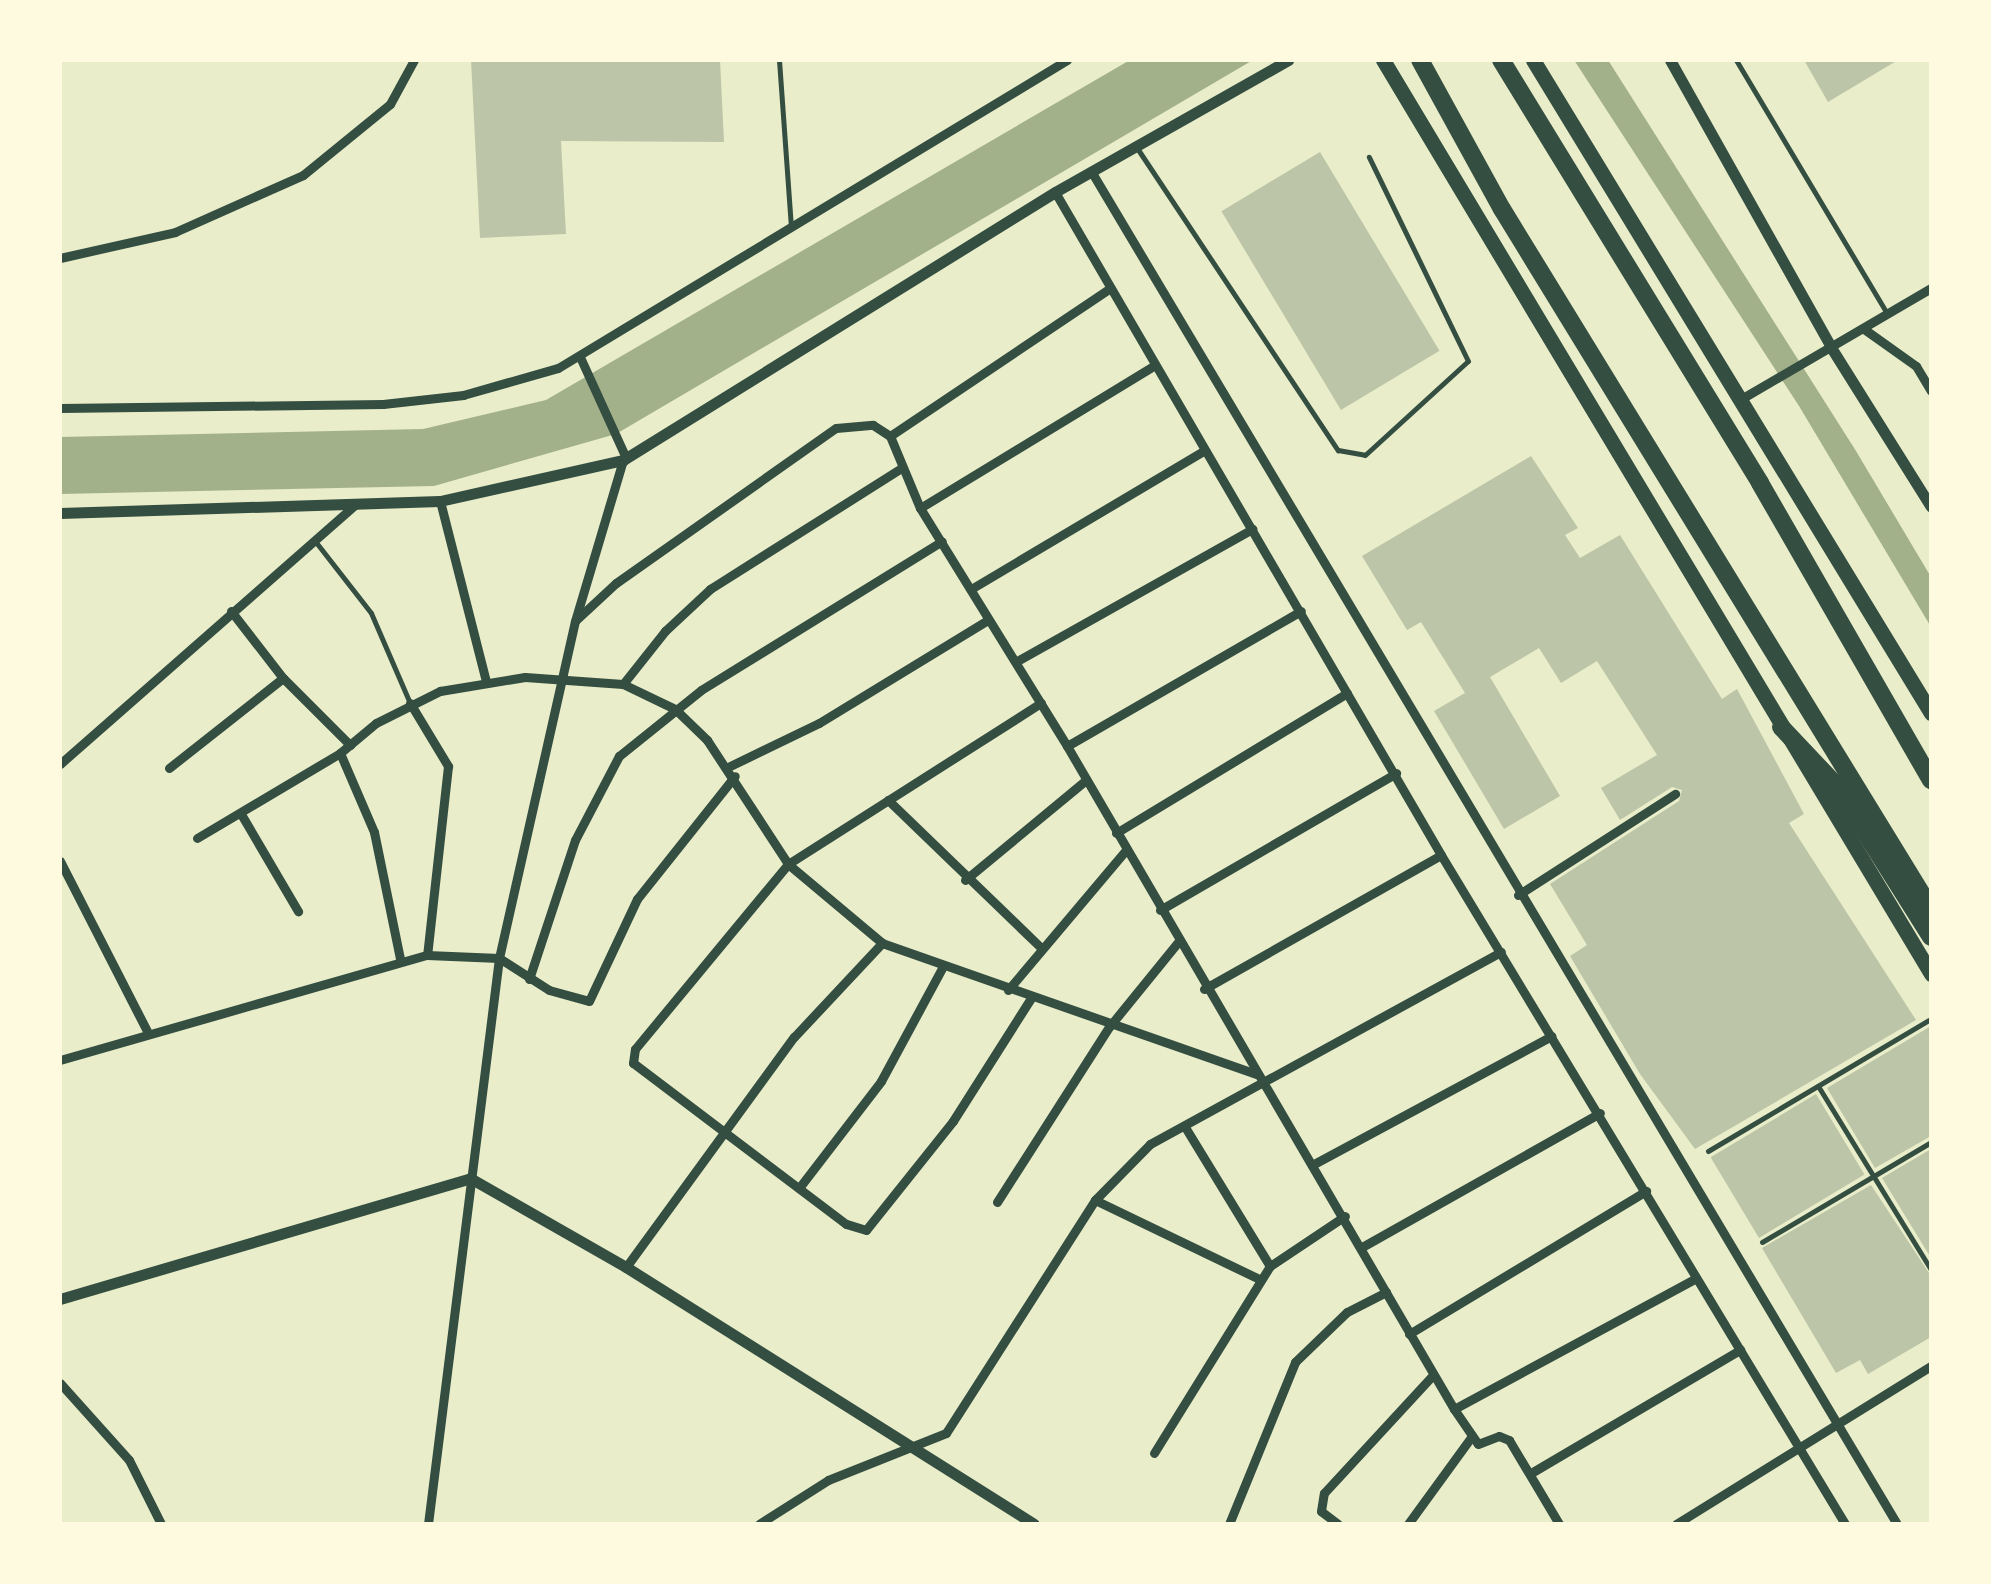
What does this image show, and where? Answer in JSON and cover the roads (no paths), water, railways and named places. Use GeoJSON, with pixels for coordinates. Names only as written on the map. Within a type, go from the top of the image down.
{"type":"FeatureCollection","features":[{"type":"Feature","properties":{"kind":"highway"},"geometry":{"type":"LineString","coordinates":[[1383,60],[1931,974]]}},
{"type":"Feature","properties":{"kind":"highway"},"geometry":{"type":"LineString","coordinates":[[1420,60],[1502,209],[1931,908]]}},
{"type":"Feature","properties":{"kind":"highway"},"geometry":{"type":"LineString","coordinates":[[1501,60],[1760,483],[1931,780]]}},
{"type":"Feature","properties":{"kind":"highway"},"geometry":{"type":"LineString","coordinates":[[1533,60],[1931,713]]}},
{"type":"Feature","properties":{"kind":"highway"},"geometry":{"type":"LineString","coordinates":[[1781,727],[1834,783],[1931,937]]}},
{"type":"Feature","properties":{"kind":"street"},"geometry":{"type":"LineString","coordinates":[[60,258],[174,232],[303,175],[390,104],[414,60]]}},
{"type":"Feature","properties":{"kind":"street"},"geometry":{"type":"LineString","coordinates":[[60,408],[383,404],[516,382],[580,358],[1067,60]]}},
{"type":"Feature","properties":{"kind":"street"},"geometry":{"type":"LineString","coordinates":[[60,513],[440,502],[624,459],[1055,192],[1288,60]]}},
{"type":"Feature","properties":{"kind":"street"},"geometry":{"type":"LineString","coordinates":[[1670,60],[1832,349],[1931,507]]}},
{"type":"Feature","properties":{"kind":"street"},"geometry":{"type":"LineString","coordinates":[[1091,171],[1832,1423],[1896,1524]]}},
{"type":"Feature","properties":{"kind":"street"},"geometry":{"type":"LineString","coordinates":[[1055,192],[1152,367],[1844,1524]]}},
{"type":"Feature","properties":{"kind":"street"},"geometry":{"type":"LineString","coordinates":[[890,436],[1110,288]]}},
{"type":"Feature","properties":{"kind":"street"},"geometry":{"type":"LineString","coordinates":[[1741,399],[1778,382],[1931,288]]}},
{"type":"Feature","properties":{"kind":"street"},"geometry":{"type":"LineString","coordinates":[[1864,329],[1916,366],[1931,391]]}},
{"type":"Feature","properties":{"kind":"street"},"geometry":{"type":"LineString","coordinates":[[428,1524],[499,958],[575,621],[624,459],[580,358]]}},
{"type":"Feature","properties":{"kind":"street"},"geometry":{"type":"LineString","coordinates":[[920,508],[1152,367]]}},
{"type":"Feature","properties":{"kind":"street"},"geometry":{"type":"LineString","coordinates":[[575,621],[616,582],[836,428],[873,425],[890,436],[900,470],[920,508],[1017,661],[1204,989],[1344,1216],[1454,1409],[1472,1436],[1484,1445],[1505,1437],[1531,1473],[1559,1524]]}},
{"type":"Feature","properties":{"kind":"street"},"geometry":{"type":"LineString","coordinates":[[971,589],[1203,451]]}},
{"type":"Feature","properties":{"kind":"street"},"geometry":{"type":"LineString","coordinates":[[623,684],[665,631],[710,589],[900,470]]}},
{"type":"Feature","properties":{"kind":"street"},"geometry":{"type":"LineString","coordinates":[[440,502],[486,681]]}},
{"type":"Feature","properties":{"kind":"street"},"geometry":{"type":"LineString","coordinates":[[60,764],[354,506]]}},
{"type":"Feature","properties":{"kind":"street"},"geometry":{"type":"LineString","coordinates":[[1017,661],[1252,529]]}},
{"type":"Feature","properties":{"kind":"street"},"geometry":{"type":"LineString","coordinates":[[529,978],[596,790],[619,756],[676,709],[942,540]]}},
{"type":"Feature","properties":{"kind":"street"},"geometry":{"type":"LineString","coordinates":[[231,611],[283,678],[350,745]]}},
{"type":"Feature","properties":{"kind":"street"},"geometry":{"type":"LineString","coordinates":[[1067,746],[1301,611]]}},
{"type":"Feature","properties":{"kind":"street"},"geometry":{"type":"LineString","coordinates":[[60,1060],[400,959],[427,955],[499,958],[566,998],[589,1001],[637,899],[731,772],[988,620]]}},
{"type":"Feature","properties":{"kind":"street"},"geometry":{"type":"LineString","coordinates":[[197,838],[340,753],[410,703],[486,681],[562,677],[623,684],[676,709],[731,772],[788,864],[882,942],[942,968],[1260,1079]]}},
{"type":"Feature","properties":{"kind":"street"},"geometry":{"type":"LineString","coordinates":[[169,768],[283,678]]}},
{"type":"Feature","properties":{"kind":"street"},"geometry":{"type":"LineString","coordinates":[[1116,833],[1347,692]]}},
{"type":"Feature","properties":{"kind":"street"},"geometry":{"type":"LineString","coordinates":[[410,703],[448,766],[427,955]]}},
{"type":"Feature","properties":{"kind":"street"},"geometry":{"type":"LineString","coordinates":[[1031,998],[953,1121],[875,1225],[846,1224],[654,1084],[633,1063],[634,1049],[788,864],[1041,703]]}},
{"type":"Feature","properties":{"kind":"street"},"geometry":{"type":"LineString","coordinates":[[340,753],[374,832],[400,959]]}},
{"type":"Feature","properties":{"kind":"street"},"geometry":{"type":"LineString","coordinates":[[1160,910],[1396,774]]}},
{"type":"Feature","properties":{"kind":"street"},"geometry":{"type":"LineString","coordinates":[[965,880],[1086,780]]}},
{"type":"Feature","properties":{"kind":"street"},"geometry":{"type":"LineString","coordinates":[[1518,895],[1675,794]]}},
{"type":"Feature","properties":{"kind":"street"},"geometry":{"type":"LineString","coordinates":[[888,800],[965,880],[1039,946]]}},
{"type":"Feature","properties":{"kind":"street"},"geometry":{"type":"LineString","coordinates":[[240,814],[298,911]]}},
{"type":"Feature","properties":{"kind":"street"},"geometry":{"type":"LineString","coordinates":[[1008,990],[1039,946],[1125,850]]}},
{"type":"Feature","properties":{"kind":"street"},"geometry":{"type":"LineString","coordinates":[[1204,989],[1442,855]]}},
{"type":"Feature","properties":{"kind":"street"},"geometry":{"type":"LineString","coordinates":[[60,860],[148,1033]]}},
{"type":"Feature","properties":{"kind":"street"},"geometry":{"type":"LineString","coordinates":[[626,1267],[794,1037],[882,942]]}},
{"type":"Feature","properties":{"kind":"street"},"geometry":{"type":"LineString","coordinates":[[997,1202],[1109,1027],[1178,942]]}},
{"type":"Feature","properties":{"kind":"street"},"geometry":{"type":"LineString","coordinates":[[759,1524],[828,1480],[946,1433],[965,1411],[1095,1200],[1150,1144],[1185,1127],[1260,1079],[1501,952]]}},
{"type":"Feature","properties":{"kind":"street"},"geometry":{"type":"LineString","coordinates":[[799,1188],[880,1081],[942,968]]}},
{"type":"Feature","properties":{"kind":"street"},"geometry":{"type":"LineString","coordinates":[[1312,1164],[1552,1036]]}},
{"type":"Feature","properties":{"kind":"street"},"geometry":{"type":"LineString","coordinates":[[1362,1247],[1600,1113]]}},
{"type":"Feature","properties":{"kind":"street"},"geometry":{"type":"LineString","coordinates":[[1185,1127],[1270,1266]]}},
{"type":"Feature","properties":{"kind":"street"},"geometry":{"type":"LineString","coordinates":[[60,1299],[470,1178],[626,1267],[1034,1524]]}},
{"type":"Feature","properties":{"kind":"street"},"geometry":{"type":"LineString","coordinates":[[1409,1334],[1646,1191]]}},
{"type":"Feature","properties":{"kind":"street"},"geometry":{"type":"LineString","coordinates":[[1095,1200],[1261,1280]]}},
{"type":"Feature","properties":{"kind":"street"},"geometry":{"type":"LineString","coordinates":[[1154,1452],[1270,1266],[1344,1216]]}},
{"type":"Feature","properties":{"kind":"street"},"geometry":{"type":"LineString","coordinates":[[1454,1409],[1696,1278]]}},
{"type":"Feature","properties":{"kind":"street"},"geometry":{"type":"LineString","coordinates":[[1230,1524],[1295,1362],[1347,1312],[1386,1292]]}},
{"type":"Feature","properties":{"kind":"street"},"geometry":{"type":"LineString","coordinates":[[1531,1473],[1740,1350]]}},
{"type":"Feature","properties":{"kind":"street"},"geometry":{"type":"LineString","coordinates":[[1676,1524],[1796,1444],[1931,1366]]}},
{"type":"Feature","properties":{"kind":"street"},"geometry":{"type":"LineString","coordinates":[[1338,1524],[1321,1511],[1324,1494],[1434,1374]]}},
{"type":"Feature","properties":{"kind":"street"},"geometry":{"type":"LineString","coordinates":[[60,1383],[130,1460],[161,1524]]}},
{"type":"Feature","properties":{"kind":"street"},"geometry":{"type":"LineString","coordinates":[[1408,1524],[1472,1436]]}},
{"type":"Feature","properties":{"kind":"lane"},"geometry":{"type":"LineString","coordinates":[[778,60],[791,230]]}},
{"type":"Feature","properties":{"kind":"lane"},"geometry":{"type":"LineString","coordinates":[[1736,60],[1887,315]]}},
{"type":"Feature","properties":{"kind":"lane"},"geometry":{"type":"LineString","coordinates":[[1135,146],[1338,450],[1366,455],[1468,362],[1369,157]]}},
{"type":"Feature","properties":{"kind":"lane"},"geometry":{"type":"LineString","coordinates":[[315,541],[371,613],[410,703]]}},
{"type":"Feature","properties":{"kind":"lane"},"geometry":{"type":"LineString","coordinates":[[1708,1151],[1929,1020]]}},
{"type":"Feature","properties":{"kind":"lane"},"geometry":{"type":"LineString","coordinates":[[1818,1086],[1931,1270]]}},
{"type":"Feature","properties":{"kind":"lane"},"geometry":{"type":"LineString","coordinates":[[1762,1242],[1931,1142]]}}]}
